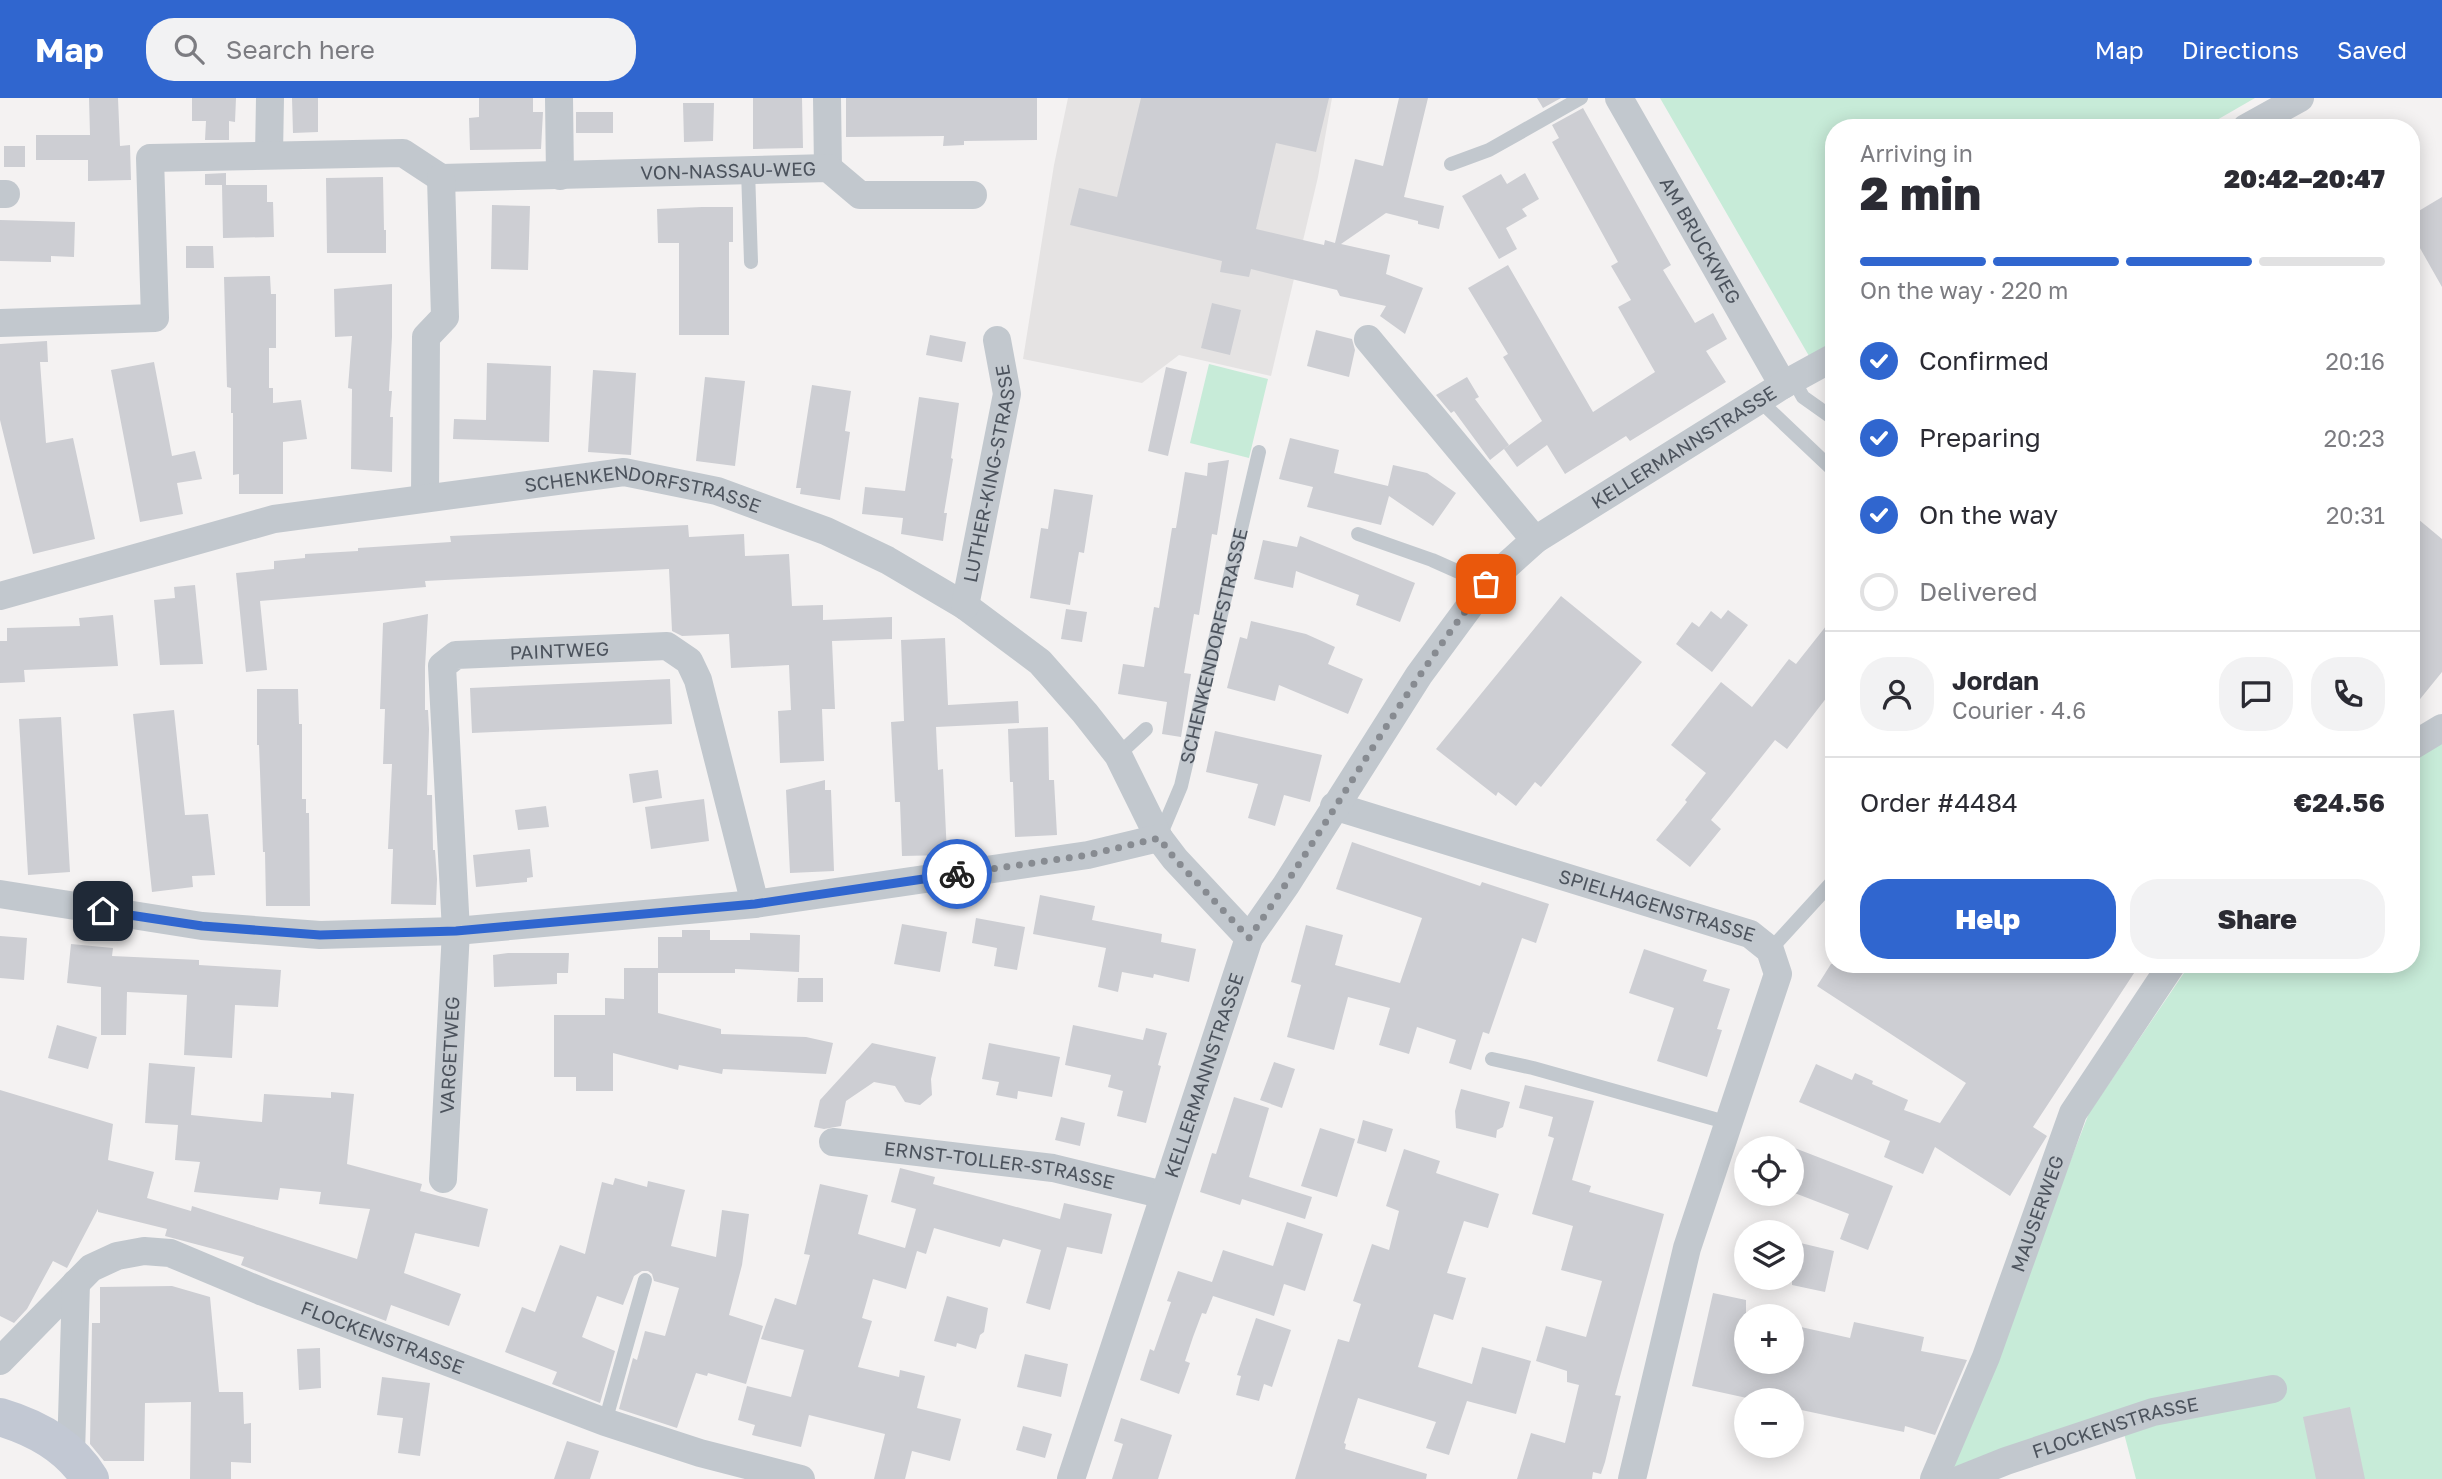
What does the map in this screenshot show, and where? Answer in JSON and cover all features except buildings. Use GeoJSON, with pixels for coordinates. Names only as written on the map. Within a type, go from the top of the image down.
{"type":"FeatureCollection","features":[{"type":"Feature","properties":{"kind":"main road"},"geometry":{"type":"LineString","coordinates":[[0,1417],[42,1434],[81,1466]]}},
{"type":"Feature","properties":{"kind":"street"},"geometry":{"type":"LineString","coordinates":[[269,155],[270,98]]}},
{"type":"Feature","properties":{"kind":"street"},"geometry":{"type":"LineString","coordinates":[[559,98],[559,176]]}},
{"type":"Feature","properties":{"kind":"street"},"geometry":{"type":"LineString","coordinates":[[827,98],[828,168]]}},
{"type":"Feature","properties":{"kind":"street","name":"AM BRUCKWEG"},"geometry":{"type":"LineString","coordinates":[[1619,98],[1788,382]]}},
{"type":"Feature","properties":{"kind":"street"},"geometry":{"type":"LineString","coordinates":[[2262,119],[2300,98]]}},
{"type":"Feature","properties":{"kind":"street"},"geometry":{"type":"LineString","coordinates":[[0,323],[155,318],[150,158],[402,153],[441,178],[445,317],[426,337],[425,498]]}},
{"type":"Feature","properties":{"kind":"street","name":"VON-NASSAU-WEG"},"geometry":{"type":"LineString","coordinates":[[441,178],[828,168],[860,195],[973,195]]}},
{"type":"Feature","properties":{"kind":"street"},"geometry":{"type":"LineString","coordinates":[[1368,339],[1535,540]]}},
{"type":"Feature","properties":{"kind":"street","name":"LUTHER-KING-STRASSE"},"geometry":{"type":"LineString","coordinates":[[965,606],[1007,394],[996,340]]}},
{"type":"Feature","properties":{"kind":"street","name":"KELLERMANNSTRASSE"},"geometry":{"type":"LineString","coordinates":[[1072,1479],[1249,938],[1286,885],[1419,675],[1486,584],[1535,540],[1788,382],[1825,362]]}},
{"type":"Feature","properties":{"kind":"street","name":"SCHENKENDORFSTRASSE"},"geometry":{"type":"LineString","coordinates":[[0,596],[274,519],[624,472],[716,491],[847,540],[887,559],[965,606],[1040,662],[1118,755],[1159,838],[1175,859],[1249,938]]}},
{"type":"Feature","properties":{"kind":"street","name":"PAINTWEG"},"geometry":{"type":"LineString","coordinates":[[456,931],[442,666],[456,654],[667,646],[689,661],[698,680],[755,904]]}},
{"type":"Feature","properties":{"kind":"street"},"geometry":{"type":"LineString","coordinates":[[2420,741],[2442,728]]}},
{"type":"Feature","properties":{"kind":"street","name":"SPIELHAGENSTRASSE"},"geometry":{"type":"LineString","coordinates":[[1334,806],[1750,934],[1770,950],[1778,974],[1687,1248],[1632,1479]]}},
{"type":"Feature","properties":{"kind":"street"},"geometry":{"type":"LineString","coordinates":[[0,894],[202,926],[320,935],[456,931],[755,904],[1088,855],[1159,838]]}},
{"type":"Feature","properties":{"kind":"street","name":"VARGETWEG"},"geometry":{"type":"LineString","coordinates":[[443,1180],[456,931]]}},
{"type":"Feature","properties":{"kind":"street","name":"MAUSERWEG"},"geometry":{"type":"LineString","coordinates":[[1934,1479],[1986,1357],[2073,1113],[2166,973]]}},
{"type":"Feature","properties":{"kind":"street","name":"ERNST-TOLLER-STRASSE"},"geometry":{"type":"LineString","coordinates":[[833,1142],[1054,1168],[1164,1195]]}},
{"type":"Feature","properties":{"kind":"street","name":"FLOCKENSTRASSE"},"geometry":{"type":"LineString","coordinates":[[0,1361],[91,1268],[117,1256],[144,1251],[170,1253],[263,1292],[605,1422],[700,1453],[801,1479]]}},
{"type":"Feature","properties":{"kind":"street"},"geometry":{"type":"LineString","coordinates":[[76,1283],[81,1466]]}},
{"type":"Feature","properties":{"kind":"street","name":"FLOCKENSTRASSE"},"geometry":{"type":"LineString","coordinates":[[1961,1479],[2006,1461],[2153,1412],[2273,1389]]}},
{"type":"Feature","properties":{"kind":"lane"},"geometry":{"type":"LineString","coordinates":[[1451,164],[1489,150],[1581,98]]}},
{"type":"Feature","properties":{"kind":"lane"},"geometry":{"type":"LineString","coordinates":[[748,170],[751,262]]}},
{"type":"Feature","properties":{"kind":"lane"},"geometry":{"type":"LineString","coordinates":[[1788,382],[1825,413]]}},
{"type":"Feature","properties":{"kind":"lane"},"geometry":{"type":"LineString","coordinates":[[1759,400],[1825,462]]}},
{"type":"Feature","properties":{"kind":"lane","name":"SCHENKENDORFSTRASSE"},"geometry":{"type":"LineString","coordinates":[[1159,838],[1181,786],[1259,452]]}},
{"type":"Feature","properties":{"kind":"lane"},"geometry":{"type":"LineString","coordinates":[[1357,534],[1432,560],[1486,584]]}},
{"type":"Feature","properties":{"kind":"lane"},"geometry":{"type":"LineString","coordinates":[[1118,755],[1146,729]]}},
{"type":"Feature","properties":{"kind":"lane"},"geometry":{"type":"LineString","coordinates":[[1770,950],[1825,890]]}},
{"type":"Feature","properties":{"kind":"lane"},"geometry":{"type":"LineString","coordinates":[[1492,1059],[1729,1123]]}},
{"type":"Feature","properties":{"kind":"lane"},"geometry":{"type":"LineString","coordinates":[[605,1422],[645,1280]]}},
{"type":"Feature","properties":{"kind":"shaded area"},"geometry":{"type":"Polygon","coordinates":[[[1068,98],[1332,98],[1318,177],[1271,376],[1179,355],[1142,383],[1023,359],[1054,165],[1068,98]]]}},
{"type":"Feature","properties":{"kind":"green space"},"geometry":{"type":"Polygon","coordinates":[[[1660,98],[2255,98],[2219,119],[1825,119],[1825,346],[1809,356],[1660,98]]]}},
{"type":"Feature","properties":{"kind":"green space"},"geometry":{"type":"Polygon","coordinates":[[[1209,364],[1268,379],[1249,458],[1190,443],[1209,364]]]}},
{"type":"Feature","properties":{"kind":"green space"},"geometry":{"type":"Polygon","coordinates":[[[2442,721],[2442,1479],[2136,1479],[2121,1422],[1949,1472],[2089,1113],[2184,973],[2420,973],[2420,734],[2442,721]]]}},
{"type":"Feature","properties":{"kind":"way so far"},"geometry":{"type":"LineString","coordinates":[[957,874],[1088,855],[1159,838],[1175,859],[1249,938],[1286,885],[1419,675],[1486,584]]}},
{"type":"Feature","properties":{"kind":"route"},"geometry":{"type":"LineString","coordinates":[[103,911],[202,926],[320,935],[456,931],[755,904],[957,874]]}}]}
